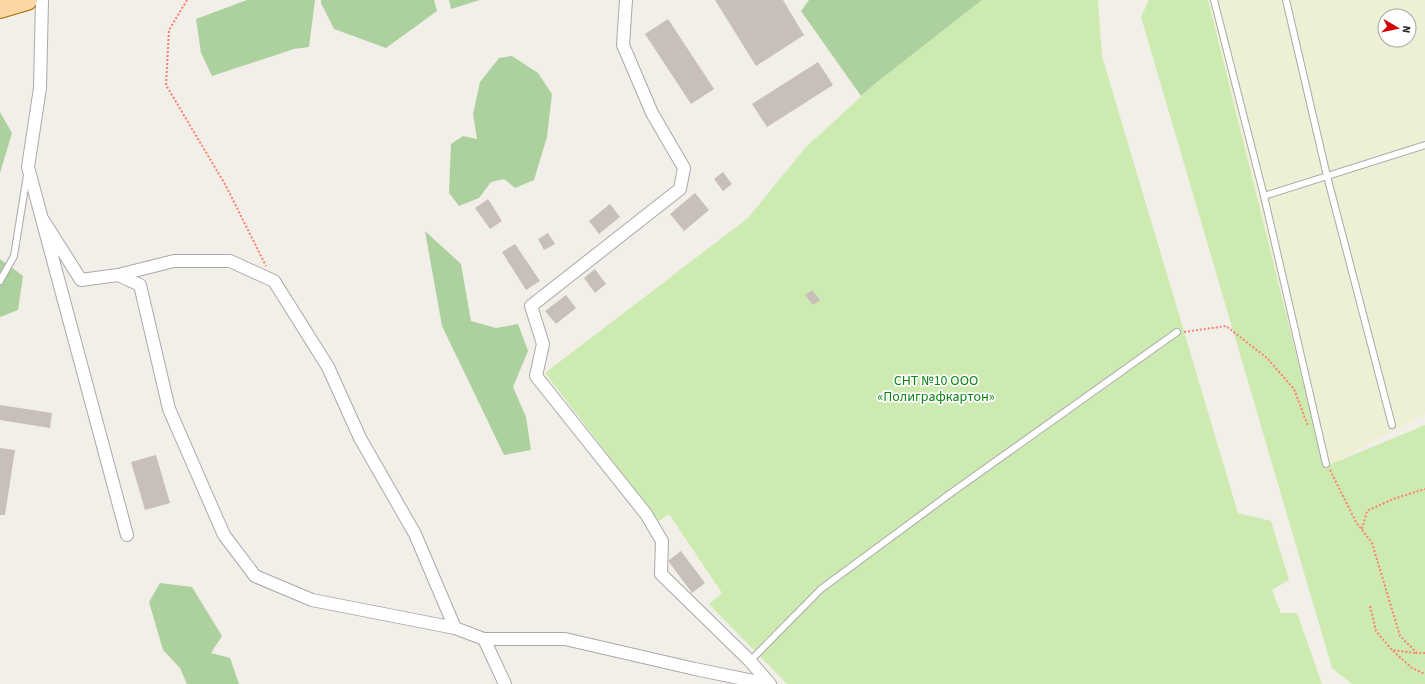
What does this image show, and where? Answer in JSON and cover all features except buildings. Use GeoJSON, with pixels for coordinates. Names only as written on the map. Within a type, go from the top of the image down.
{"type":"FeatureCollection","features":[{"type":"Feature","properties":{"kind":"main road"},"geometry":{"type":"LineString","coordinates":[[0,8],[27,0]]}},
{"type":"Feature","properties":{"kind":"street"},"geometry":{"type":"LineString","coordinates":[[42,0],[40,88],[28,167],[127,535]]}},
{"type":"Feature","properties":{"kind":"street"},"geometry":{"type":"LineString","coordinates":[[626,0],[623,45],[652,113],[684,168],[680,189],[531,306],[543,344],[536,376],[646,514],[662,541],[661,574],[750,661],[769,684]]}},
{"type":"Feature","properties":{"kind":"street"},"geometry":{"type":"LineString","coordinates":[[43,220],[81,280],[118,275],[174,260],[230,261],[274,281],[328,367],[360,438],[415,534],[455,628]]}},
{"type":"Feature","properties":{"kind":"street"},"geometry":{"type":"LineString","coordinates":[[118,275],[140,285],[170,409],[224,535],[254,576],[312,600],[455,628],[484,639],[565,639],[695,669],[769,684]]}},
{"type":"Feature","properties":{"kind":"street"},"geometry":{"type":"LineString","coordinates":[[484,639],[505,684]]}},
{"type":"Feature","properties":{"kind":"lane"},"geometry":{"type":"LineString","coordinates":[[1214,0],[1264,196],[1326,464]]}},
{"type":"Feature","properties":{"kind":"lane"},"geometry":{"type":"LineString","coordinates":[[1286,0],[1327,176],[1392,424]]}},
{"type":"Feature","properties":{"kind":"lane"},"geometry":{"type":"LineString","coordinates":[[1264,196],[1425,145]]}},
{"type":"Feature","properties":{"kind":"lane"},"geometry":{"type":"LineString","coordinates":[[0,281],[14,256],[28,167]]}},
{"type":"Feature","properties":{"kind":"lane"},"geometry":{"type":"LineString","coordinates":[[750,661],[821,589],[951,493],[1177,332]]}},
{"type":"Feature","properties":{"kind":"path"},"geometry":{"type":"LineString","coordinates":[[187,0],[169,30],[166,85],[226,186],[274,281]]}},
{"type":"Feature","properties":{"kind":"path"},"geometry":{"type":"LineString","coordinates":[[1362,530],[1367,511],[1393,499],[1425,489]]}},
{"type":"Feature","properties":{"kind":"path"},"geometry":{"type":"LineString","coordinates":[[1370,606],[1376,631],[1392,650],[1412,668],[1425,674]]}},
{"type":"Feature","properties":{"kind":"path"},"geometry":{"type":"LineString","coordinates":[[1392,650],[1417,653]]}},
{"type":"Feature","properties":{"kind":"green space"},"geometry":{"type":"Polygon","coordinates":[[[247,0],[315,0],[309,47],[294,49],[212,76],[201,53],[196,19],[247,0]]]}},
{"type":"Feature","properties":{"kind":"green space"},"geometry":{"type":"Polygon","coordinates":[[[321,0],[434,0],[437,11],[386,48],[334,29],[321,3],[321,0]]]}},
{"type":"Feature","properties":{"kind":"green space"},"geometry":{"type":"Polygon","coordinates":[[[449,0],[480,0],[451,9],[449,0]]]}},
{"type":"Feature","properties":{"kind":"green space"},"geometry":{"type":"Polygon","coordinates":[[[809,0],[982,0],[861,96],[801,11],[809,0]]]}},
{"type":"Feature","properties":{"kind":"green space","name":"СНТ №10 ООО «Полиграфкартон»"},"geometry":{"type":"Polygon","coordinates":[[[982,0],[1098,0],[1102,56],[1238,513],[1271,521],[1289,580],[1272,590],[1281,613],[1297,613],[1322,684],[787,684],[709,604],[722,593],[669,514],[659,521],[545,373],[748,218],[806,147],[876,83],[982,0]]]}},
{"type":"Feature","properties":{"kind":"green space"},"geometry":{"type":"Polygon","coordinates":[[[1149,0],[1208,0],[1324,467],[1425,425],[1425,684],[1352,684],[1332,668],[1141,17],[1149,0]]]}},
{"type":"Feature","properties":{"kind":"green space"},"geometry":{"type":"Polygon","coordinates":[[[1208,0],[1425,0],[1425,414],[1324,468],[1208,0]]]}},
{"type":"Feature","properties":{"kind":"green space"},"geometry":{"type":"Polygon","coordinates":[[[512,56],[538,73],[552,94],[547,137],[534,180],[515,188],[504,179],[491,182],[479,198],[459,206],[449,193],[451,144],[463,136],[477,139],[473,114],[480,82],[499,58],[512,56]]]}},
{"type":"Feature","properties":{"kind":"green space"},"geometry":{"type":"Polygon","coordinates":[[[0,112],[12,133],[0,173],[0,112]]]}},
{"type":"Feature","properties":{"kind":"green space"},"geometry":{"type":"Polygon","coordinates":[[[425,231],[461,264],[471,321],[496,328],[518,324],[528,351],[513,387],[526,417],[531,450],[504,455],[442,326],[425,231]]]}},
{"type":"Feature","properties":{"kind":"green space"},"geometry":{"type":"Polygon","coordinates":[[[0,259],[23,276],[18,310],[0,317],[0,259]]]}},
{"type":"Feature","properties":{"kind":"green space"},"geometry":{"type":"Polygon","coordinates":[[[160,583],[192,587],[222,636],[211,653],[230,658],[239,684],[187,684],[180,668],[163,650],[149,602],[160,583]]]}}]}
